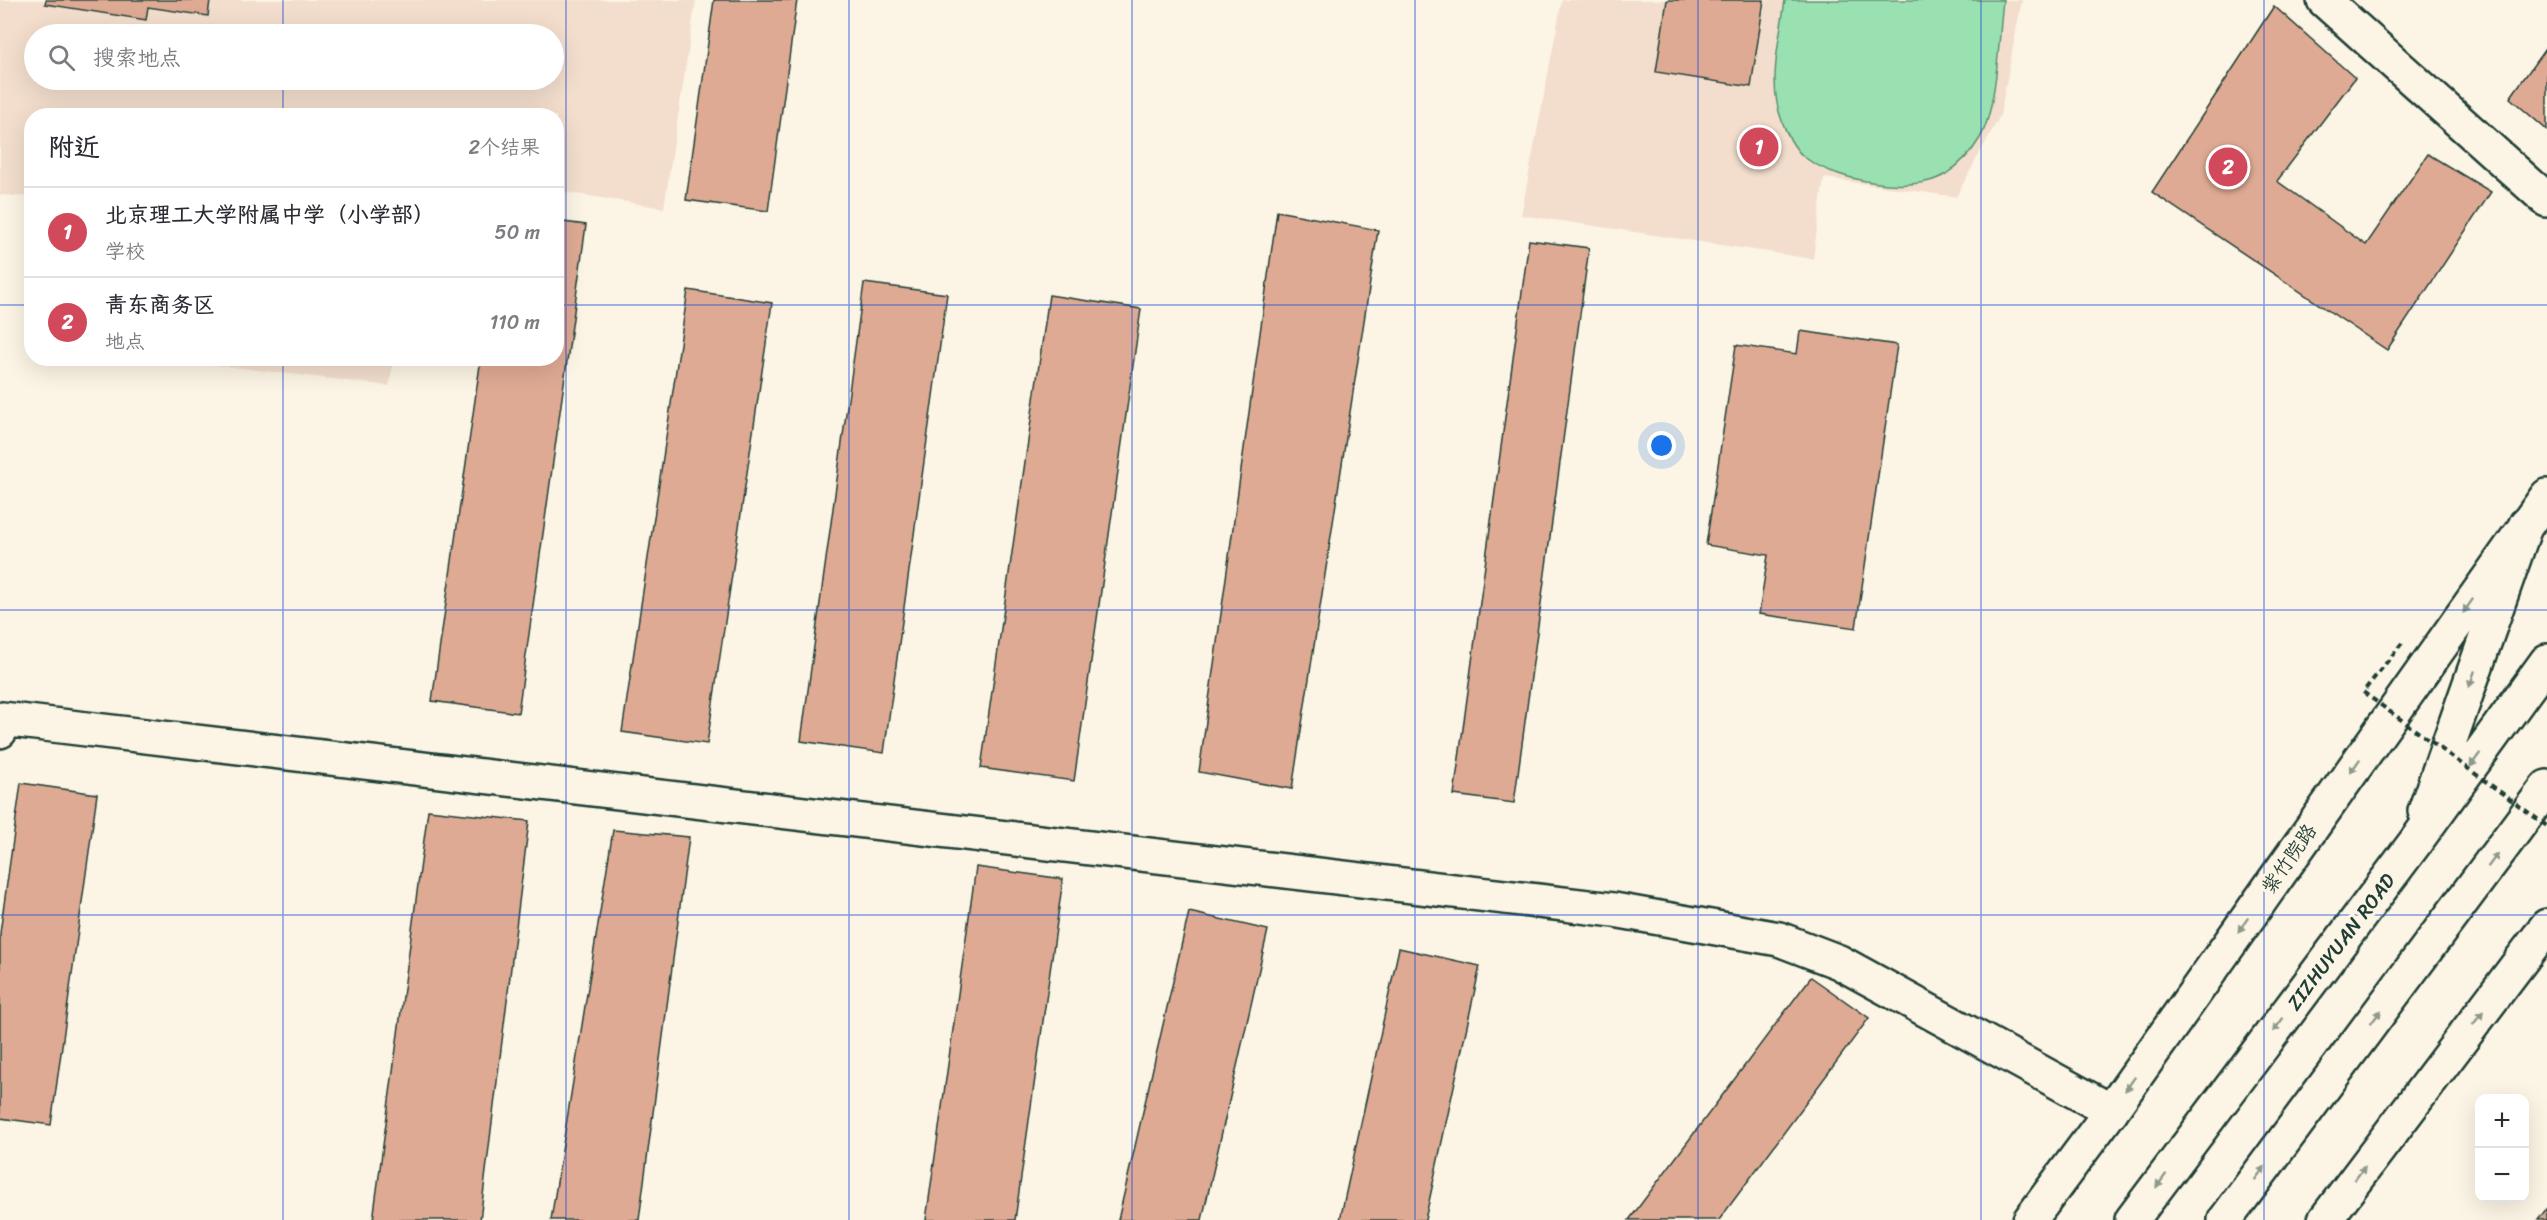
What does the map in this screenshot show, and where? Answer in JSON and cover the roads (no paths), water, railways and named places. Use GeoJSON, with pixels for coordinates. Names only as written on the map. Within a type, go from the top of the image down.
{"type":"FeatureCollection","features":[{"type":"Feature","properties":{"kind":"main road"},"geometry":{"type":"LineString","coordinates":[[2324,0],[2547,200]]}},
{"type":"Feature","properties":{"kind":"main road","name":"紫竹院路"},"geometry":{"type":"LineString","coordinates":[[2030,1220],[2547,496]]}},
{"type":"Feature","properties":{"kind":"main road"},"geometry":{"type":"LineString","coordinates":[[2414,843],[2526,524]]}},
{"type":"Feature","properties":{"kind":"main road","name":"ZIZHUYUAN ROAD"},"geometry":{"type":"LineString","coordinates":[[2132,1220],[2547,661]]}},
{"type":"Feature","properties":{"kind":"main road"},"geometry":{"type":"LineString","coordinates":[[0,721],[1602,909],[1779,939],[1839,962],[2110,1111]]}},
{"type":"Feature","properties":{"kind":"main road"},"geometry":{"type":"LineString","coordinates":[[2225,1220],[2547,787]]}},
{"type":"Feature","properties":{"kind":"main road"},"geometry":{"type":"LineString","coordinates":[[2325,1220],[2547,926]]}},
{"type":"Feature","properties":{"kind":"place","name":"北京理工大学附属中学（小学部）"},"geometry":{"type":"Point","coordinates":[1759,147]}},
{"type":"Feature","properties":{"kind":"place","name":"青东商务区"},"geometry":{"type":"Point","coordinates":[2228,167]}}]}
